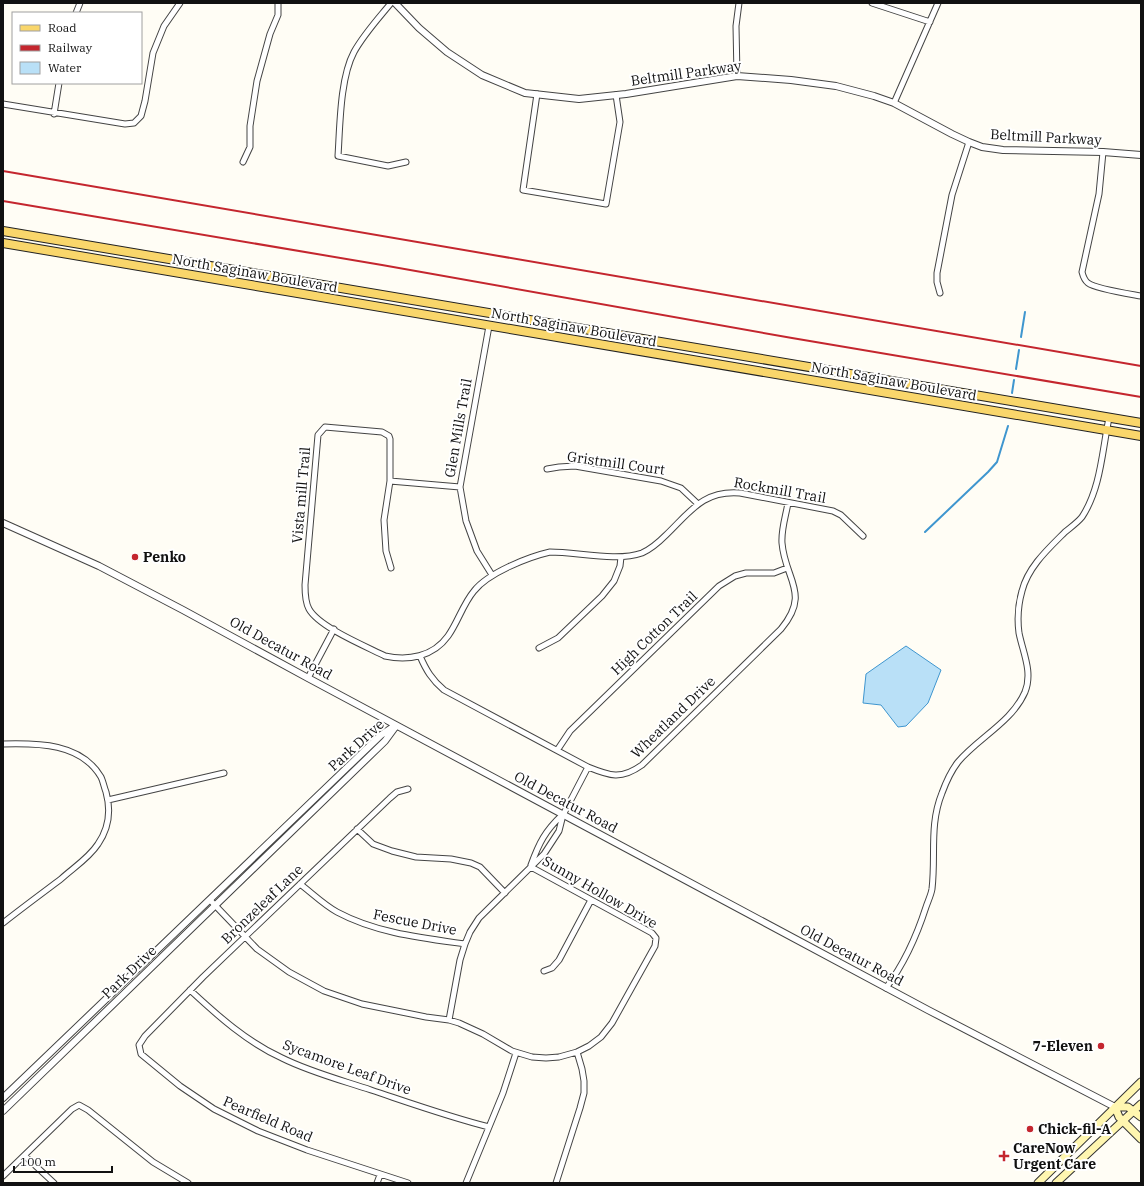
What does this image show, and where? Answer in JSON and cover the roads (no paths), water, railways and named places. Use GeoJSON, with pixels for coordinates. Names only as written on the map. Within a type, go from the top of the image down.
{"type":"FeatureCollection","features":[{"type":"Feature","properties":{"kind":"main road","name":"North Saginaw Boulevard"},"geometry":{"type":"LineString","coordinates":[[3,231],[1141,424]]}},
{"type":"Feature","properties":{"kind":"main road","name":"North Saginaw Boulevard"},"geometry":{"type":"LineString","coordinates":[[3,243],[1141,436]]}},
{"type":"Feature","properties":{"kind":"main road"},"geometry":{"type":"LineString","coordinates":[[1038,1183],[1141,1082]]}},
{"type":"Feature","properties":{"kind":"main road"},"geometry":{"type":"LineString","coordinates":[[1056,1183],[1141,1104]]}},
{"type":"Feature","properties":{"kind":"main road"},"geometry":{"type":"LineString","coordinates":[[1115,1107],[1122,1121],[1141,1139]]}},
{"type":"Feature","properties":{"kind":"main road","name":"Old Decatur Road"},"geometry":{"type":"LineString","coordinates":[[1115,1107],[1128,1107],[1141,1117]]}},
{"type":"Feature","properties":{"kind":"street"},"geometry":{"type":"LineString","coordinates":[[3,104],[54,114],[125,124],[134,122],[141,116],[153,53],[164,26],[180,3]]}},
{"type":"Feature","properties":{"kind":"street"},"geometry":{"type":"LineString","coordinates":[[243,162],[250,146],[250,126],[257,81],[270,34],[278,15],[278,3]]}},
{"type":"Feature","properties":{"kind":"street"},"geometry":{"type":"LineString","coordinates":[[391,3],[362,39],[353,54],[346,71],[338,156],[388,166],[406,162]]}},
{"type":"Feature","properties":{"kind":"street","name":"Beltmill Parkway"},"geometry":{"type":"LineString","coordinates":[[394,3],[430,38],[447,52],[482,75],[525,93],[579,99],[616,95],[737,76],[791,80],[836,86],[894,103],[969,142],[982,147],[1003,150],[1103,152],[1141,155]]}},
{"type":"Feature","properties":{"kind":"street"},"geometry":{"type":"LineString","coordinates":[[737,76],[736,26],[739,3]]}},
{"type":"Feature","properties":{"kind":"street"},"geometry":{"type":"LineString","coordinates":[[872,3],[930,22]]}},
{"type":"Feature","properties":{"kind":"street"},"geometry":{"type":"LineString","coordinates":[[894,103],[938,3]]}},
{"type":"Feature","properties":{"kind":"street"},"geometry":{"type":"LineString","coordinates":[[54,114],[59,84]]}},
{"type":"Feature","properties":{"kind":"street"},"geometry":{"type":"LineString","coordinates":[[537,94],[523,190],[606,204],[620,122],[616,95]]}},
{"type":"Feature","properties":{"kind":"street"},"geometry":{"type":"LineString","coordinates":[[940,293],[937,282],[937,273],[950,202],[969,142]]}},
{"type":"Feature","properties":{"kind":"street"},"geometry":{"type":"LineString","coordinates":[[1103,152],[1099,194],[1082,272],[1083,278],[1088,283],[1096,286],[1141,296]]}},
{"type":"Feature","properties":{"kind":"street","name":"Glen Mills Trail"},"geometry":{"type":"LineString","coordinates":[[489,326],[460,487],[466,521],[477,551],[492,575]]}},
{"type":"Feature","properties":{"kind":"street"},"geometry":{"type":"LineString","coordinates":[[886,988],[897,973],[921,921],[931,891],[934,861],[933,831],[936,810],[951,772],[959,761],[1012,711],[1025,692],[1029,672],[1019,632],[1018,610],[1022,589],[1031,570],[1041,556],[1080,518],[1089,505],[1098,481],[1108,418]]}},
{"type":"Feature","properties":{"kind":"street","name":"Vista mill Trail"},"geometry":{"type":"LineString","coordinates":[[309,609],[306,603],[305,585],[318,435],[325,427],[382,432],[389,436],[391,453],[390,481]]}},
{"type":"Feature","properties":{"kind":"street","name":"Gristmill Court"},"geometry":{"type":"LineString","coordinates":[[547,469],[575,466],[661,481],[681,488],[698,504]]}},
{"type":"Feature","properties":{"kind":"street"},"geometry":{"type":"LineString","coordinates":[[391,568],[386,550],[384,520],[390,481],[460,487]]}},
{"type":"Feature","properties":{"kind":"street","name":"Rockmill Trail"},"geometry":{"type":"LineString","coordinates":[[309,609],[318,619],[334,629],[385,656],[406,659],[430,652],[440,645],[448,636],[474,590],[492,575],[511,566],[550,552],[620,557],[642,553],[652,548],[698,504],[708,498],[729,492],[833,511],[841,515],[863,536]]}},
{"type":"Feature","properties":{"kind":"street","name":"Wheatland Drive"},"geometry":{"type":"LineString","coordinates":[[420,656],[432,679],[444,690],[588,767],[604,774],[619,776],[634,771],[642,765],[788,621],[795,600],[795,588],[783,554],[782,540],[788,503]]}},
{"type":"Feature","properties":{"kind":"street","name":"Old Decatur Road"},"geometry":{"type":"LineString","coordinates":[[3,523],[99,566],[183,610],[396,726],[974,1035],[1115,1107]]}},
{"type":"Feature","properties":{"kind":"street"},"geometry":{"type":"LineString","coordinates":[[540,648],[558,638],[602,596],[618,574],[620,557]]}},
{"type":"Feature","properties":{"kind":"street","name":"High Cotton Trail"},"geometry":{"type":"LineString","coordinates":[[558,750],[570,731],[719,586],[735,576],[746,573],[774,573],[788,568]]}},
{"type":"Feature","properties":{"kind":"street"},"geometry":{"type":"LineString","coordinates":[[308,678],[334,629]]}},
{"type":"Feature","properties":{"kind":"street","name":"Park Drive"},"geometry":{"type":"LineString","coordinates":[[3,1098],[381,735],[396,726]]}},
{"type":"Feature","properties":{"kind":"street","name":"Park Drive"},"geometry":{"type":"LineString","coordinates":[[3,1111],[385,741],[396,726]]}},
{"type":"Feature","properties":{"kind":"street"},"geometry":{"type":"LineString","coordinates":[[3,744],[38,744],[61,748],[76,753],[88,762],[101,778],[108,800],[108,821],[98,845],[72,870],[3,923]]}},
{"type":"Feature","properties":{"kind":"street"},"geometry":{"type":"LineString","coordinates":[[449,1020],[460,960],[470,932],[479,918],[544,854],[560,831],[563,815],[588,767]]}},
{"type":"Feature","properties":{"kind":"street"},"geometry":{"type":"LineString","coordinates":[[108,800],[224,773]]}},
{"type":"Feature","properties":{"kind":"street","name":"Bronzeleaf Lane"},"geometry":{"type":"LineString","coordinates":[[139,1045],[145,1036],[190,990],[357,829],[397,792],[408,789]]}},
{"type":"Feature","properties":{"kind":"street"},"geometry":{"type":"LineString","coordinates":[[531,867],[537,849],[550,827],[563,815]]}},
{"type":"Feature","properties":{"kind":"street"},"geometry":{"type":"LineString","coordinates":[[357,829],[373,844],[392,851],[416,857],[451,859],[471,863],[480,867],[505,893]]}},
{"type":"Feature","properties":{"kind":"street","name":"Sunny Hollow Drive"},"geometry":{"type":"LineString","coordinates":[[531,867],[652,933],[656,938],[655,946],[612,1023],[601,1037],[589,1046],[577,1052]]}},
{"type":"Feature","properties":{"kind":"street","name":"Fescue Drive"},"geometry":{"type":"LineString","coordinates":[[300,884],[336,911],[366,925],[402,934],[465,944]]}},
{"type":"Feature","properties":{"kind":"street"},"geometry":{"type":"LineString","coordinates":[[210,900],[257,949],[289,972],[324,991],[362,1004],[426,1017],[449,1020],[468,1026],[516,1053],[532,1057],[559,1057],[577,1052],[582,1069],[584,1094],[556,1183]]}},
{"type":"Feature","properties":{"kind":"street"},"geometry":{"type":"LineString","coordinates":[[544,971],[552,968],[559,960],[591,900]]}},
{"type":"Feature","properties":{"kind":"street","name":"Sycamore Leaf Drive"},"geometry":{"type":"LineString","coordinates":[[190,990],[217,1015],[247,1038],[282,1058],[365,1088],[463,1120],[490,1127]]}},
{"type":"Feature","properties":{"kind":"street","name":"Pearfield Road"},"geometry":{"type":"LineString","coordinates":[[139,1045],[141,1054],[180,1086],[214,1109],[258,1131],[307,1150],[408,1183]]}},
{"type":"Feature","properties":{"kind":"street"},"geometry":{"type":"LineString","coordinates":[[466,1183],[490,1127],[516,1053]]}},
{"type":"Feature","properties":{"kind":"street"},"geometry":{"type":"LineString","coordinates":[[3,1176],[72,1109],[79,1105],[88,1110],[153,1162],[188,1183]]}},
{"type":"Feature","properties":{"kind":"street"},"geometry":{"type":"LineString","coordinates":[[25,1156],[54,1183]]}},
{"type":"Feature","properties":{"kind":"street"},"geometry":{"type":"LineString","coordinates":[[377,1183],[380,1175]]}},
{"type":"Feature","properties":{"kind":"water"},"geometry":{"type":"Polygon","coordinates":[[[906,646],[941,670],[928,703],[906,726],[898,727],[881,705],[863,703],[866,674],[906,646]]]}},
{"type":"Feature","properties":{"kind":"waterway"},"geometry":{"type":"LineString","coordinates":[[1021,337],[1025,312]]}},
{"type":"Feature","properties":{"kind":"waterway"},"geometry":{"type":"LineString","coordinates":[[1016,369],[1019,350]]}},
{"type":"Feature","properties":{"kind":"waterway"},"geometry":{"type":"LineString","coordinates":[[1012,393],[1014,380]]}},
{"type":"Feature","properties":{"kind":"waterway"},"geometry":{"type":"LineString","coordinates":[[925,532],[997,462],[1008,426]]}},
{"type":"Feature","properties":{"kind":"railway"},"geometry":{"type":"LineString","coordinates":[[3,171],[1141,366]]}},
{"type":"Feature","properties":{"kind":"railway"},"geometry":{"type":"LineString","coordinates":[[3,201],[382,265],[792,338],[1141,397]]}},
{"type":"Feature","properties":{"kind":"place","name":"Penko"},"geometry":{"type":"Point","coordinates":[135,557]}},
{"type":"Feature","properties":{"kind":"place","name":"7-Eleven"},"geometry":{"type":"Point","coordinates":[1101,1046]}},
{"type":"Feature","properties":{"kind":"place","name":"Chick-fil-A"},"geometry":{"type":"Point","coordinates":[1030,1129]}},
{"type":"Feature","properties":{"kind":"place","name":"CareNow Urgent Care"},"geometry":{"type":"Point","coordinates":[1004,1156]}}]}
